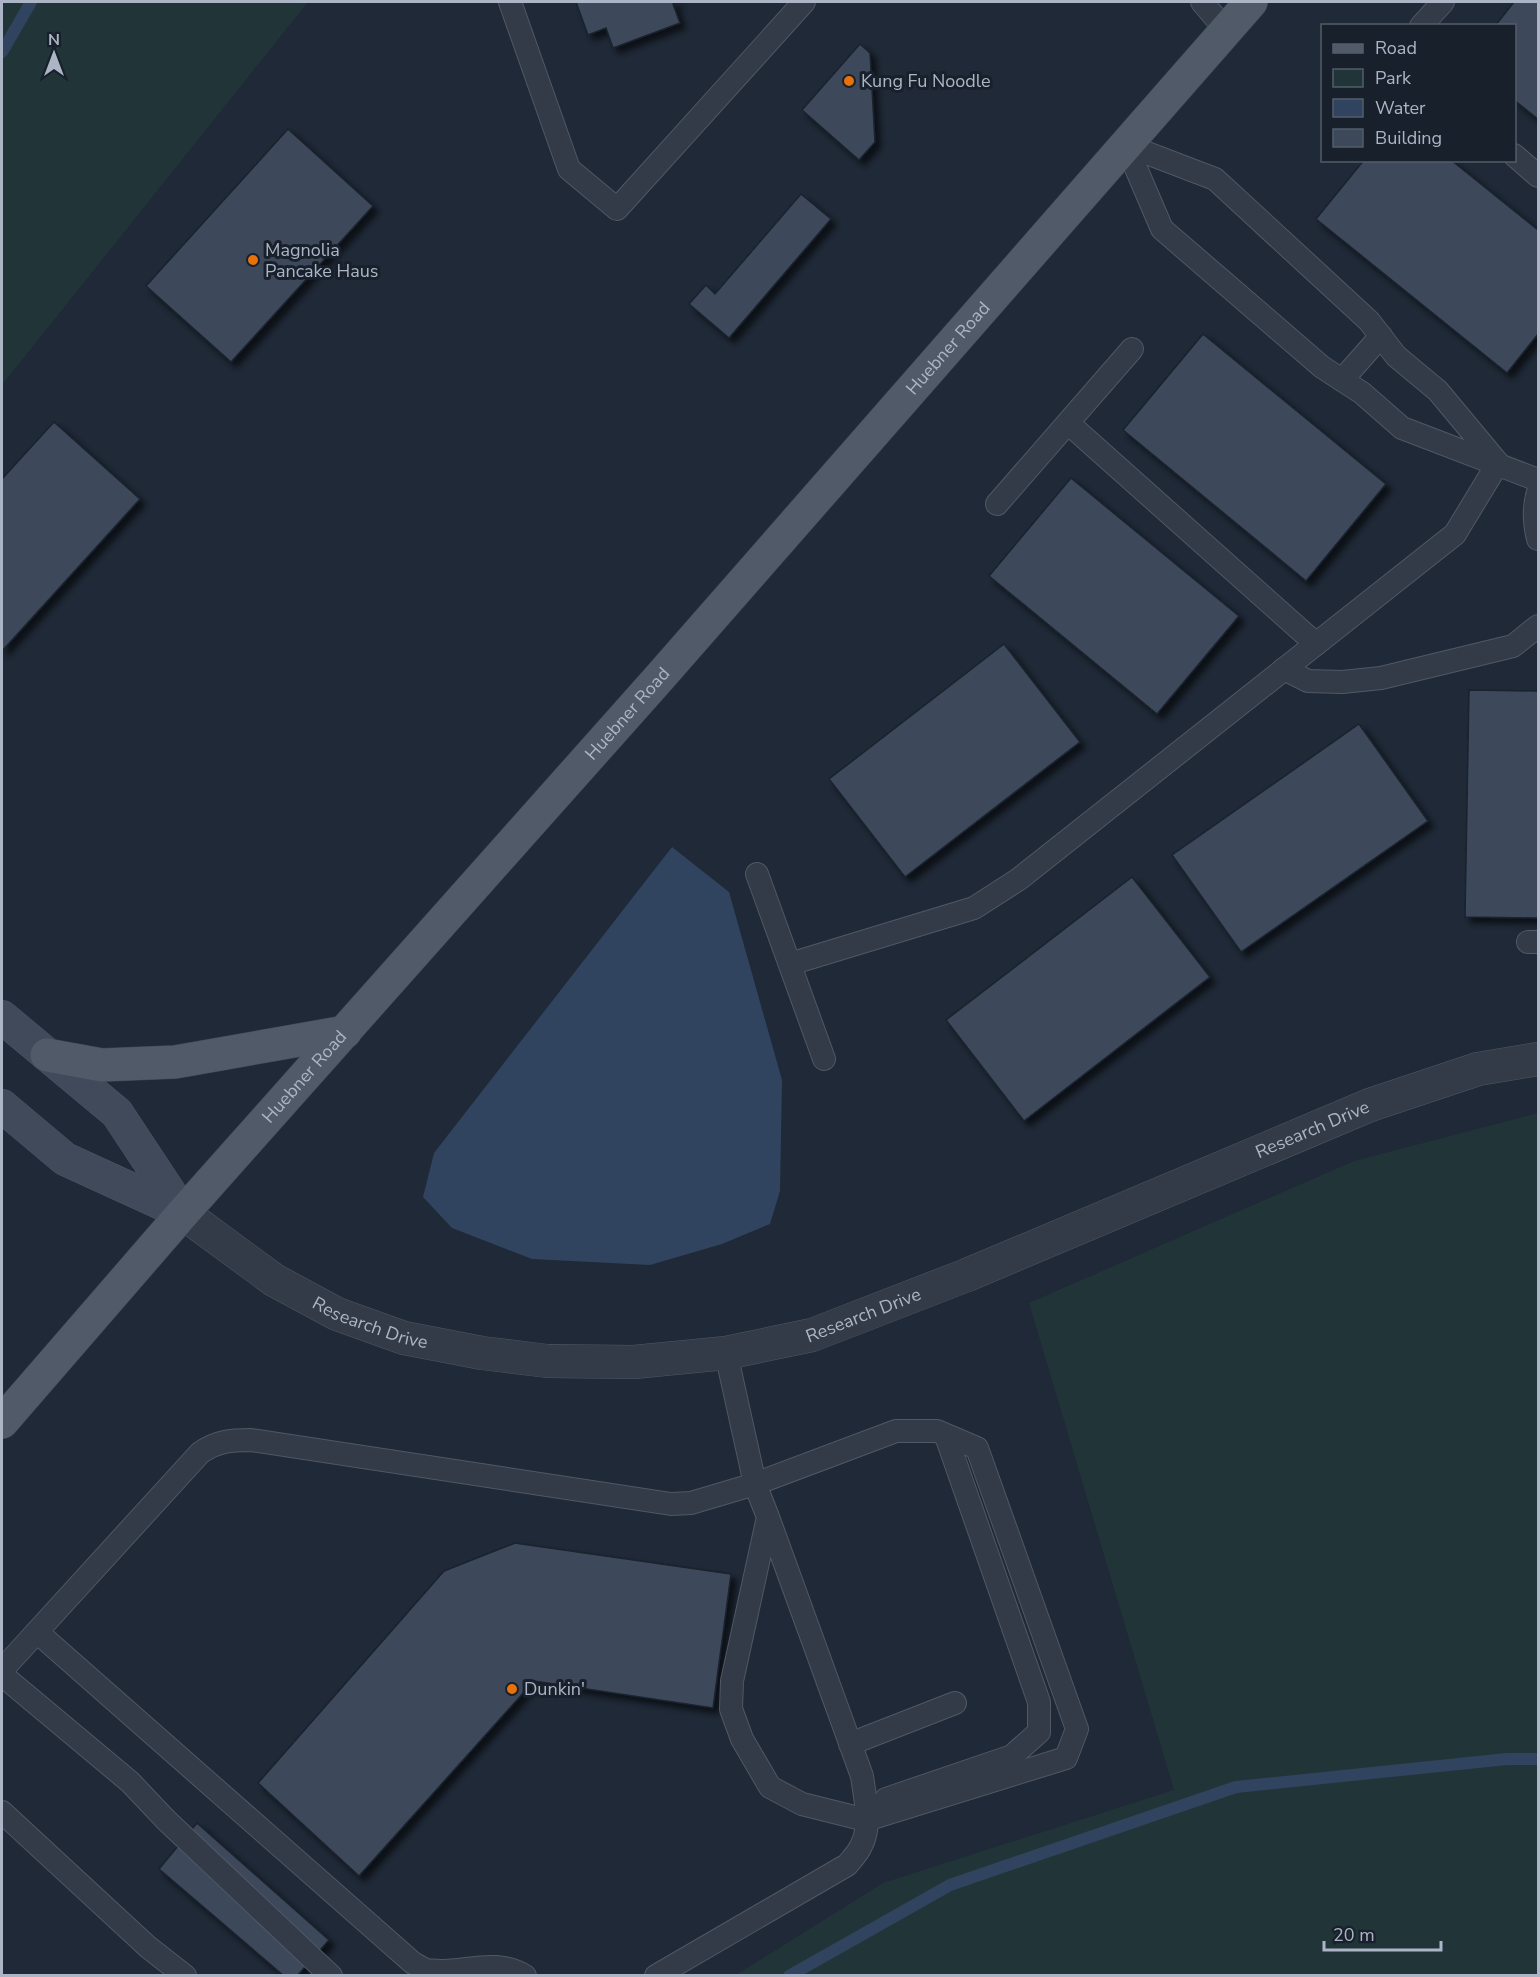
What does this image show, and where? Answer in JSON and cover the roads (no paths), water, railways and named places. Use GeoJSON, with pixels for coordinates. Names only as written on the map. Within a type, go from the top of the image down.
{"type":"FeatureCollection","features":[{"type":"Feature","properties":{"kind":"main road","name":"Huebner Road"},"geometry":{"type":"LineString","coordinates":[[2,1422],[183,1213],[660,677],[1251,2]]}},
{"type":"Feature","properties":{"kind":"main road","name":"Research Drive"},"geometry":{"type":"LineString","coordinates":[[2,1017],[117,1113],[183,1213]]}},
{"type":"Feature","properties":{"kind":"main road"},"geometry":{"type":"LineString","coordinates":[[47,1055],[102,1065],[175,1062],[345,1032]]}},
{"type":"Feature","properties":{"kind":"main road","name":"Research Drive"},"geometry":{"type":"LineString","coordinates":[[2,1106],[65,1160],[183,1213]]}},
{"type":"Feature","properties":{"kind":"street","name":"Research Drive"},"geometry":{"type":"LineString","coordinates":[[183,1213],[274,1280],[337,1314],[404,1338],[482,1353],[547,1361],[634,1362],[726,1353],[812,1335],[978,1270],[1370,1105],[1478,1069],[1539,1059]]}},
{"type":"Feature","properties":{"kind":"lane"},"geometry":{"type":"LineString","coordinates":[[510,2],[569,169],[617,209],[804,2]]}},
{"type":"Feature","properties":{"kind":"lane"},"geometry":{"type":"LineString","coordinates":[[1202,2],[1226,30]]}},
{"type":"Feature","properties":{"kind":"lane"},"geometry":{"type":"LineString","coordinates":[[1422,24],[1443,2]]}},
{"type":"Feature","properties":{"kind":"lane"},"geometry":{"type":"LineString","coordinates":[[1126,145],[1215,179],[1370,321],[1396,356],[1438,391],[1498,464]]}},
{"type":"Feature","properties":{"kind":"lane"},"geometry":{"type":"LineString","coordinates":[[1126,145],[1162,229],[1322,367],[1362,393],[1402,428],[1539,480]]}},
{"type":"Feature","properties":{"kind":"lane"},"geometry":{"type":"LineString","coordinates":[[1516,156],[1539,176]]}},
{"type":"Feature","properties":{"kind":"lane"},"geometry":{"type":"LineString","coordinates":[[1342,380],[1381,336]]}},
{"type":"Feature","properties":{"kind":"lane"},"geometry":{"type":"LineString","coordinates":[[997,504],[1132,349]]}},
{"type":"Feature","properties":{"kind":"lane"},"geometry":{"type":"LineString","coordinates":[[1068,423],[1316,644]]}},
{"type":"Feature","properties":{"kind":"lane"},"geometry":{"type":"LineString","coordinates":[[790,964],[974,908],[1019,879],[1455,534],[1498,464]]}},
{"type":"Feature","properties":{"kind":"lane"},"geometry":{"type":"LineString","coordinates":[[1539,492],[1535,502],[1534,523],[1539,539]]}},
{"type":"Feature","properties":{"kind":"lane"},"geometry":{"type":"LineString","coordinates":[[1284,669],[1308,681],[1342,682],[1381,678],[1513,646],[1539,626]]}},
{"type":"Feature","properties":{"kind":"lane"},"geometry":{"type":"LineString","coordinates":[[758,874],[824,1059]]}},
{"type":"Feature","properties":{"kind":"lane"},"geometry":{"type":"LineString","coordinates":[[656,1976],[847,1865],[861,1847],[867,1829],[862,1776],[755,1484],[726,1353]]}},
{"type":"Feature","properties":{"kind":"lane"},"geometry":{"type":"LineString","coordinates":[[2,1670],[200,1453],[223,1440],[251,1440],[671,1504],[691,1503],[755,1484],[896,1431],[937,1431],[977,1448],[1077,1729],[1066,1758],[866,1813],[802,1803],[771,1787],[742,1739],[731,1709],[732,1681],[768,1518]]}},
{"type":"Feature","properties":{"kind":"lane"},"geometry":{"type":"LineString","coordinates":[[866,1813],[1012,1756],[1039,1732],[1039,1702],[946,1436]]}},
{"type":"Feature","properties":{"kind":"lane"},"geometry":{"type":"LineString","coordinates":[[37,1632],[413,1963],[427,1970],[451,1971],[480,1966],[500,1966],[525,1976]]}},
{"type":"Feature","properties":{"kind":"lane"},"geometry":{"type":"LineString","coordinates":[[2,1675],[130,1782],[166,1820],[331,1976]]}},
{"type":"Feature","properties":{"kind":"lane"},"geometry":{"type":"LineString","coordinates":[[850,1744],[955,1703]]}},
{"type":"Feature","properties":{"kind":"lane"},"geometry":{"type":"LineString","coordinates":[[2,1812],[148,1947],[185,1976]]}},
{"type":"Feature","properties":{"kind":"water"},"geometry":{"type":"Polygon","coordinates":[[[672,847],[729,892],[782,1080],[780,1191],[770,1224],[722,1244],[650,1265],[532,1259],[452,1228],[423,1197],[434,1153],[672,847]]]}},
{"type":"Feature","properties":{"kind":"waterway"},"geometry":{"type":"LineString","coordinates":[[2,52],[31,2]]}},
{"type":"Feature","properties":{"kind":"waterway"},"geometry":{"type":"LineString","coordinates":[[789,1976],[950,1885],[1236,1787],[1507,1759],[1538,1759]]}},
{"type":"Feature","properties":{"kind":"place","name":"Kung Fu Noodle"},"geometry":{"type":"Point","coordinates":[849,81]}},
{"type":"Feature","properties":{"kind":"place","name":"Magnolia Pancake Haus"},"geometry":{"type":"Point","coordinates":[253,260]}},
{"type":"Feature","properties":{"kind":"place","name":"Dunkin'"},"geometry":{"type":"Point","coordinates":[512,1689]}}]}
